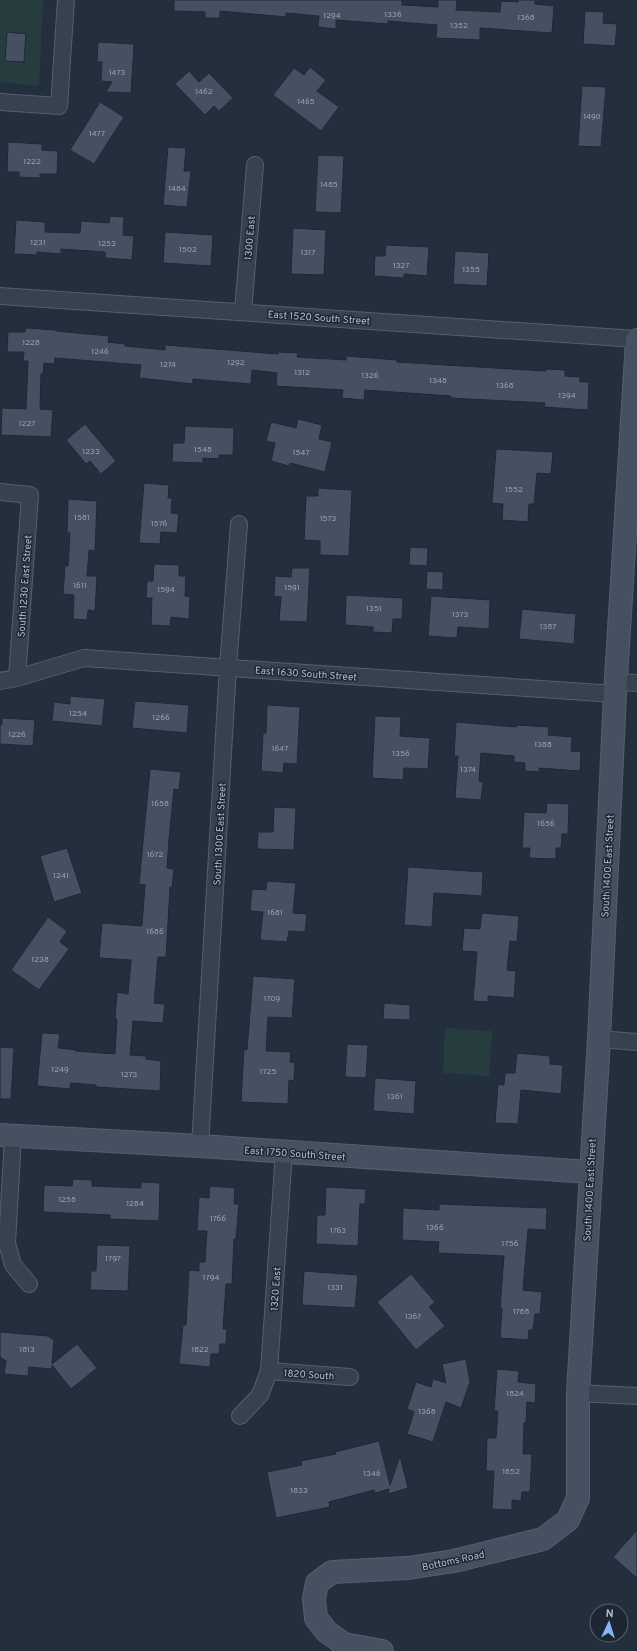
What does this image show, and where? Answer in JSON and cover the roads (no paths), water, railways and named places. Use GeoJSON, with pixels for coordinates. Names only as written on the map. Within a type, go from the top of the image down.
{"type":"FeatureCollection","features":[{"type":"Feature","properties":{"kind":"street"},"geometry":{"type":"LineString","coordinates":[[0,102],[59,106],[66,0]]}},
{"type":"Feature","properties":{"kind":"street","name":"1300 East"},"geometry":{"type":"LineString","coordinates":[[243,312],[255,165]]}},
{"type":"Feature","properties":{"kind":"street","name":"East 1520 South Street"},"geometry":{"type":"LineString","coordinates":[[0,296],[637,340]]}},
{"type":"Feature","properties":{"kind":"street","name":"South 1400 East Street"},"geometry":{"type":"LineString","coordinates":[[578,1393],[598,1039],[623,686],[633,482],[637,340]]}},
{"type":"Feature","properties":{"kind":"street","name":"South 1230 East Street"},"geometry":{"type":"LineString","coordinates":[[0,492],[30,494],[18,678]]}},
{"type":"Feature","properties":{"kind":"street","name":"South 1300 East Street"},"geometry":{"type":"LineString","coordinates":[[200,1146],[228,667],[239,524]]}},
{"type":"Feature","properties":{"kind":"street","name":"East 1630 South Street"},"geometry":{"type":"LineString","coordinates":[[0,681],[18,678],[84,658],[228,667],[623,686]]}},
{"type":"Feature","properties":{"kind":"street"},"geometry":{"type":"LineString","coordinates":[[598,1039],[637,1042]]}},
{"type":"Feature","properties":{"kind":"street"},"geometry":{"type":"LineString","coordinates":[[6,1136],[7,1243],[13,1265],[29,1284]]}},
{"type":"Feature","properties":{"kind":"street","name":"East 1750 South Street"},"geometry":{"type":"LineString","coordinates":[[6,1136],[200,1146],[590,1172]]}},
{"type":"Feature","properties":{"kind":"street","name":"1320 East"},"geometry":{"type":"LineString","coordinates":[[240,1416],[260,1395],[269,1371],[284,1152]]}},
{"type":"Feature","properties":{"kind":"street","name":"1820 South"},"geometry":{"type":"LineString","coordinates":[[269,1371],[350,1377]]}},
{"type":"Feature","properties":{"kind":"street"},"geometry":{"type":"LineString","coordinates":[[578,1393],[637,1396]]}},
{"type":"Feature","properties":{"kind":"street","name":"Bottoms Road"},"geometry":{"type":"LineString","coordinates":[[382,1651],[344,1644],[327,1632],[316,1618],[314,1599],[317,1583],[332,1572],[408,1568],[454,1561],[543,1539],[568,1520],[578,1498],[578,1393]]}}]}
